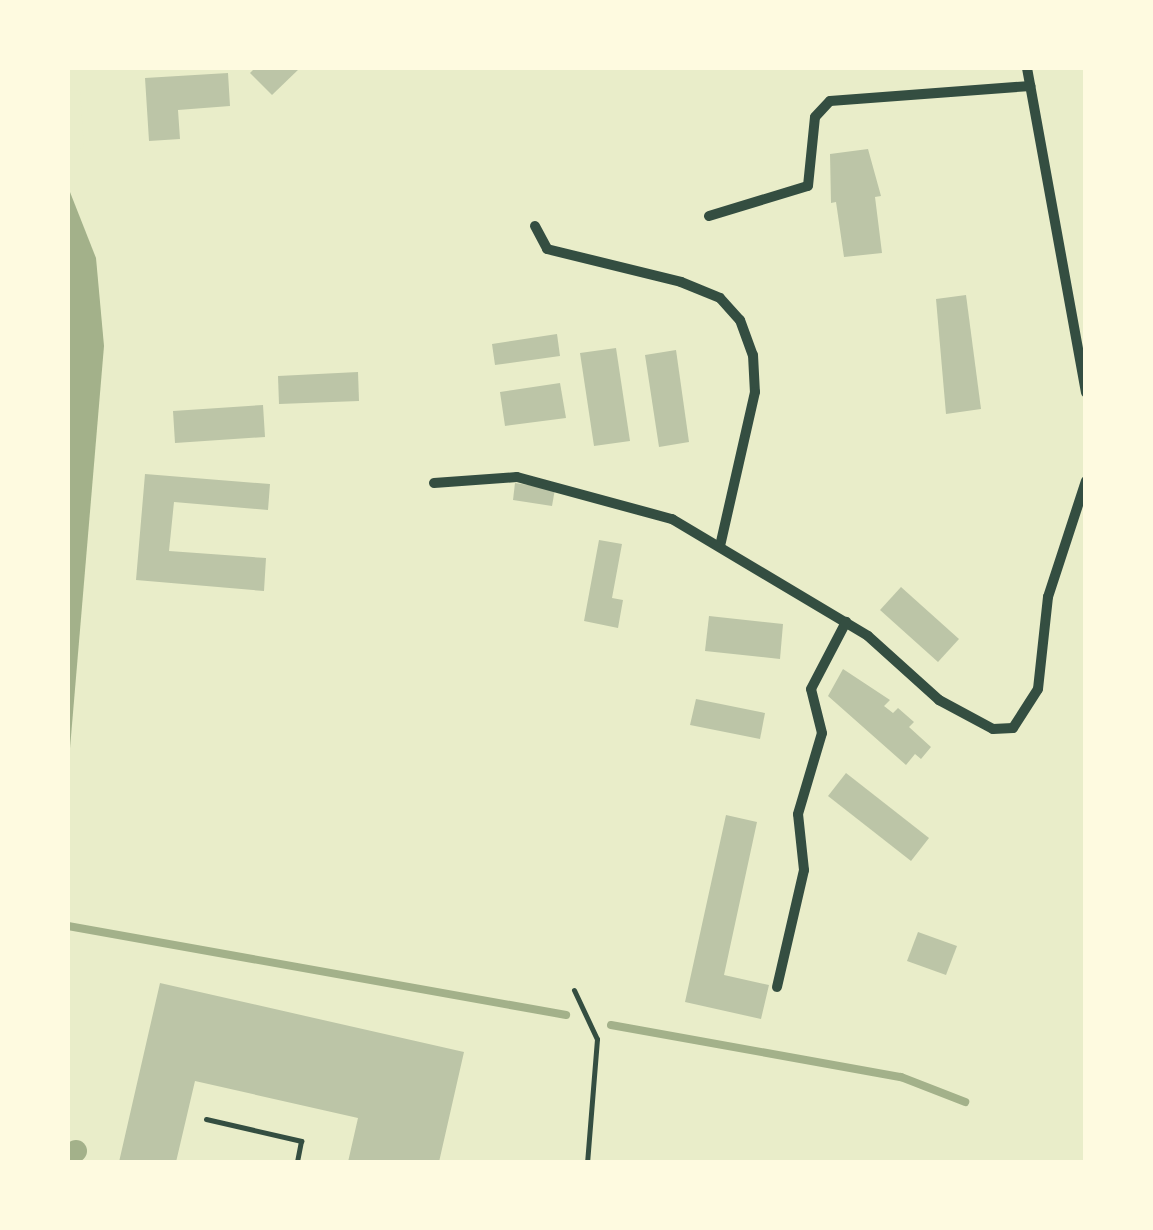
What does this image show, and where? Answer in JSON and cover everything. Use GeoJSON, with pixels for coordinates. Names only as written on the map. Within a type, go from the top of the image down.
{"type":"FeatureCollection","features":[{"type":"Feature","properties":{"kind":"street"},"geometry":{"type":"LineString","coordinates":[[1027,68],[1086,393]]}},
{"type":"Feature","properties":{"kind":"street"},"geometry":{"type":"LineString","coordinates":[[709,216],[808,186],[815,118],[830,101],[1030,86]]}},
{"type":"Feature","properties":{"kind":"street"},"geometry":{"type":"LineString","coordinates":[[535,226],[548,249],[681,282],[720,298],[740,320],[753,355],[755,392],[720,546]]}},
{"type":"Feature","properties":{"kind":"street"},"geometry":{"type":"LineString","coordinates":[[434,483],[517,477],[578,490],[672,519],[846,622],[972,721],[1013,728],[1038,688],[1048,596],[1086,481]]}},
{"type":"Feature","properties":{"kind":"street"},"geometry":{"type":"LineString","coordinates":[[776,987],[804,870],[798,814],[822,732],[811,689],[815,671],[846,622]]}},
{"type":"Feature","properties":{"kind":"lane"},"geometry":{"type":"LineString","coordinates":[[574,990],[596,1039],[588,1162]]}},
{"type":"Feature","properties":{"kind":"lane"},"geometry":{"type":"LineString","coordinates":[[206,1119],[302,1141],[297,1162]]}},
{"type":"Feature","properties":{"kind":"shaded area"},"geometry":{"type":"Polygon","coordinates":[[[68,187],[96,258],[104,346],[68,772],[68,187]]]}},
{"type":"Feature","properties":{"kind":"shaded area"},"geometry":{"type":"Polygon","coordinates":[[[76,1140],[84,1143],[84,1159],[76,1162],[68,1159],[65,1151],[68,1143],[76,1140]]]}},
{"type":"Feature","properties":{"kind":"pier"},"geometry":{"type":"Polygon","coordinates":[[[80,90],[84,148],[68,149],[68,91],[80,90]]]}},
{"type":"Feature","properties":{"kind":"building"},"geometry":{"type":"Polygon","coordinates":[[[255,68],[300,68],[272,95],[250,73],[255,68]]]}},
{"type":"Feature","properties":{"kind":"building"},"geometry":{"type":"Polygon","coordinates":[[[228,73],[230,106],[178,110],[180,139],[149,141],[145,78],[228,73]]]}},
{"type":"Feature","properties":{"kind":"building"},"geometry":{"type":"Polygon","coordinates":[[[868,149],[881,196],[875,197],[882,253],[844,257],[836,202],[831,203],[830,154],[868,149]]]}},
{"type":"Feature","properties":{"kind":"building"},"geometry":{"type":"Polygon","coordinates":[[[966,295],[981,409],[946,414],[936,299],[966,295]]]}},
{"type":"Feature","properties":{"kind":"building"},"geometry":{"type":"Polygon","coordinates":[[[557,334],[560,356],[495,365],[492,344],[557,334]]]}},
{"type":"Feature","properties":{"kind":"building"},"geometry":{"type":"Polygon","coordinates":[[[616,348],[630,441],[594,446],[580,353],[616,348]]]}},
{"type":"Feature","properties":{"kind":"building"},"geometry":{"type":"Polygon","coordinates":[[[676,350],[689,442],[659,447],[645,355],[676,350]]]}},
{"type":"Feature","properties":{"kind":"building"},"geometry":{"type":"Polygon","coordinates":[[[358,372],[359,401],[279,404],[278,376],[358,372]]]}},
{"type":"Feature","properties":{"kind":"building"},"geometry":{"type":"Polygon","coordinates":[[[560,383],[566,418],[505,426],[500,392],[560,383]]]}},
{"type":"Feature","properties":{"kind":"building"},"geometry":{"type":"Polygon","coordinates":[[[263,405],[265,437],[175,443],[173,411],[263,405]]]}},
{"type":"Feature","properties":{"kind":"building"},"geometry":{"type":"Polygon","coordinates":[[[145,474],[270,484],[268,510],[174,502],[169,551],[266,558],[264,591],[136,580],[145,474]]]}},
{"type":"Feature","properties":{"kind":"building"},"geometry":{"type":"Polygon","coordinates":[[[515,483],[555,489],[552,506],[513,500],[515,483]]]}},
{"type":"Feature","properties":{"kind":"building"},"geometry":{"type":"Polygon","coordinates":[[[599,540],[622,544],[612,598],[623,600],[618,628],[584,621],[599,540]]]}},
{"type":"Feature","properties":{"kind":"building"},"geometry":{"type":"Polygon","coordinates":[[[901,587],[959,639],[938,662],[880,610],[901,587]]]}},
{"type":"Feature","properties":{"kind":"building"},"geometry":{"type":"Polygon","coordinates":[[[709,616],[783,624],[780,659],[705,651],[709,616]]]}},
{"type":"Feature","properties":{"kind":"building"},"geometry":{"type":"Polygon","coordinates":[[[843,669],[890,700],[884,706],[893,713],[898,708],[914,722],[909,727],[931,747],[921,759],[915,754],[906,765],[828,696],[843,669]]]}},
{"type":"Feature","properties":{"kind":"building"},"geometry":{"type":"Polygon","coordinates":[[[696,699],[765,713],[760,739],[690,725],[696,699]]]}},
{"type":"Feature","properties":{"kind":"building"},"geometry":{"type":"Polygon","coordinates":[[[846,773],[929,838],[911,861],[828,796],[846,773]]]}},
{"type":"Feature","properties":{"kind":"building"},"geometry":{"type":"Polygon","coordinates":[[[726,815],[757,822],[724,975],[769,985],[761,1019],[685,1002],[726,815]]]}},
{"type":"Feature","properties":{"kind":"building"},"geometry":{"type":"Polygon","coordinates":[[[918,932],[957,946],[946,975],[907,961],[918,932]]]}},
{"type":"Feature","properties":{"kind":"building"},"geometry":{"type":"Polygon","coordinates":[[[160,983],[464,1052],[439,1162],[348,1162],[358,1118],[195,1081],[176,1162],[119,1162],[160,983]]]}},
{"type":"Feature","properties":{"kind":"waterway"},"geometry":{"type":"LineString","coordinates":[[68,926],[566,1015]]}},
{"type":"Feature","properties":{"kind":"waterway"},"geometry":{"type":"LineString","coordinates":[[611,1025],[901,1077],[965,1102]]}}]}
